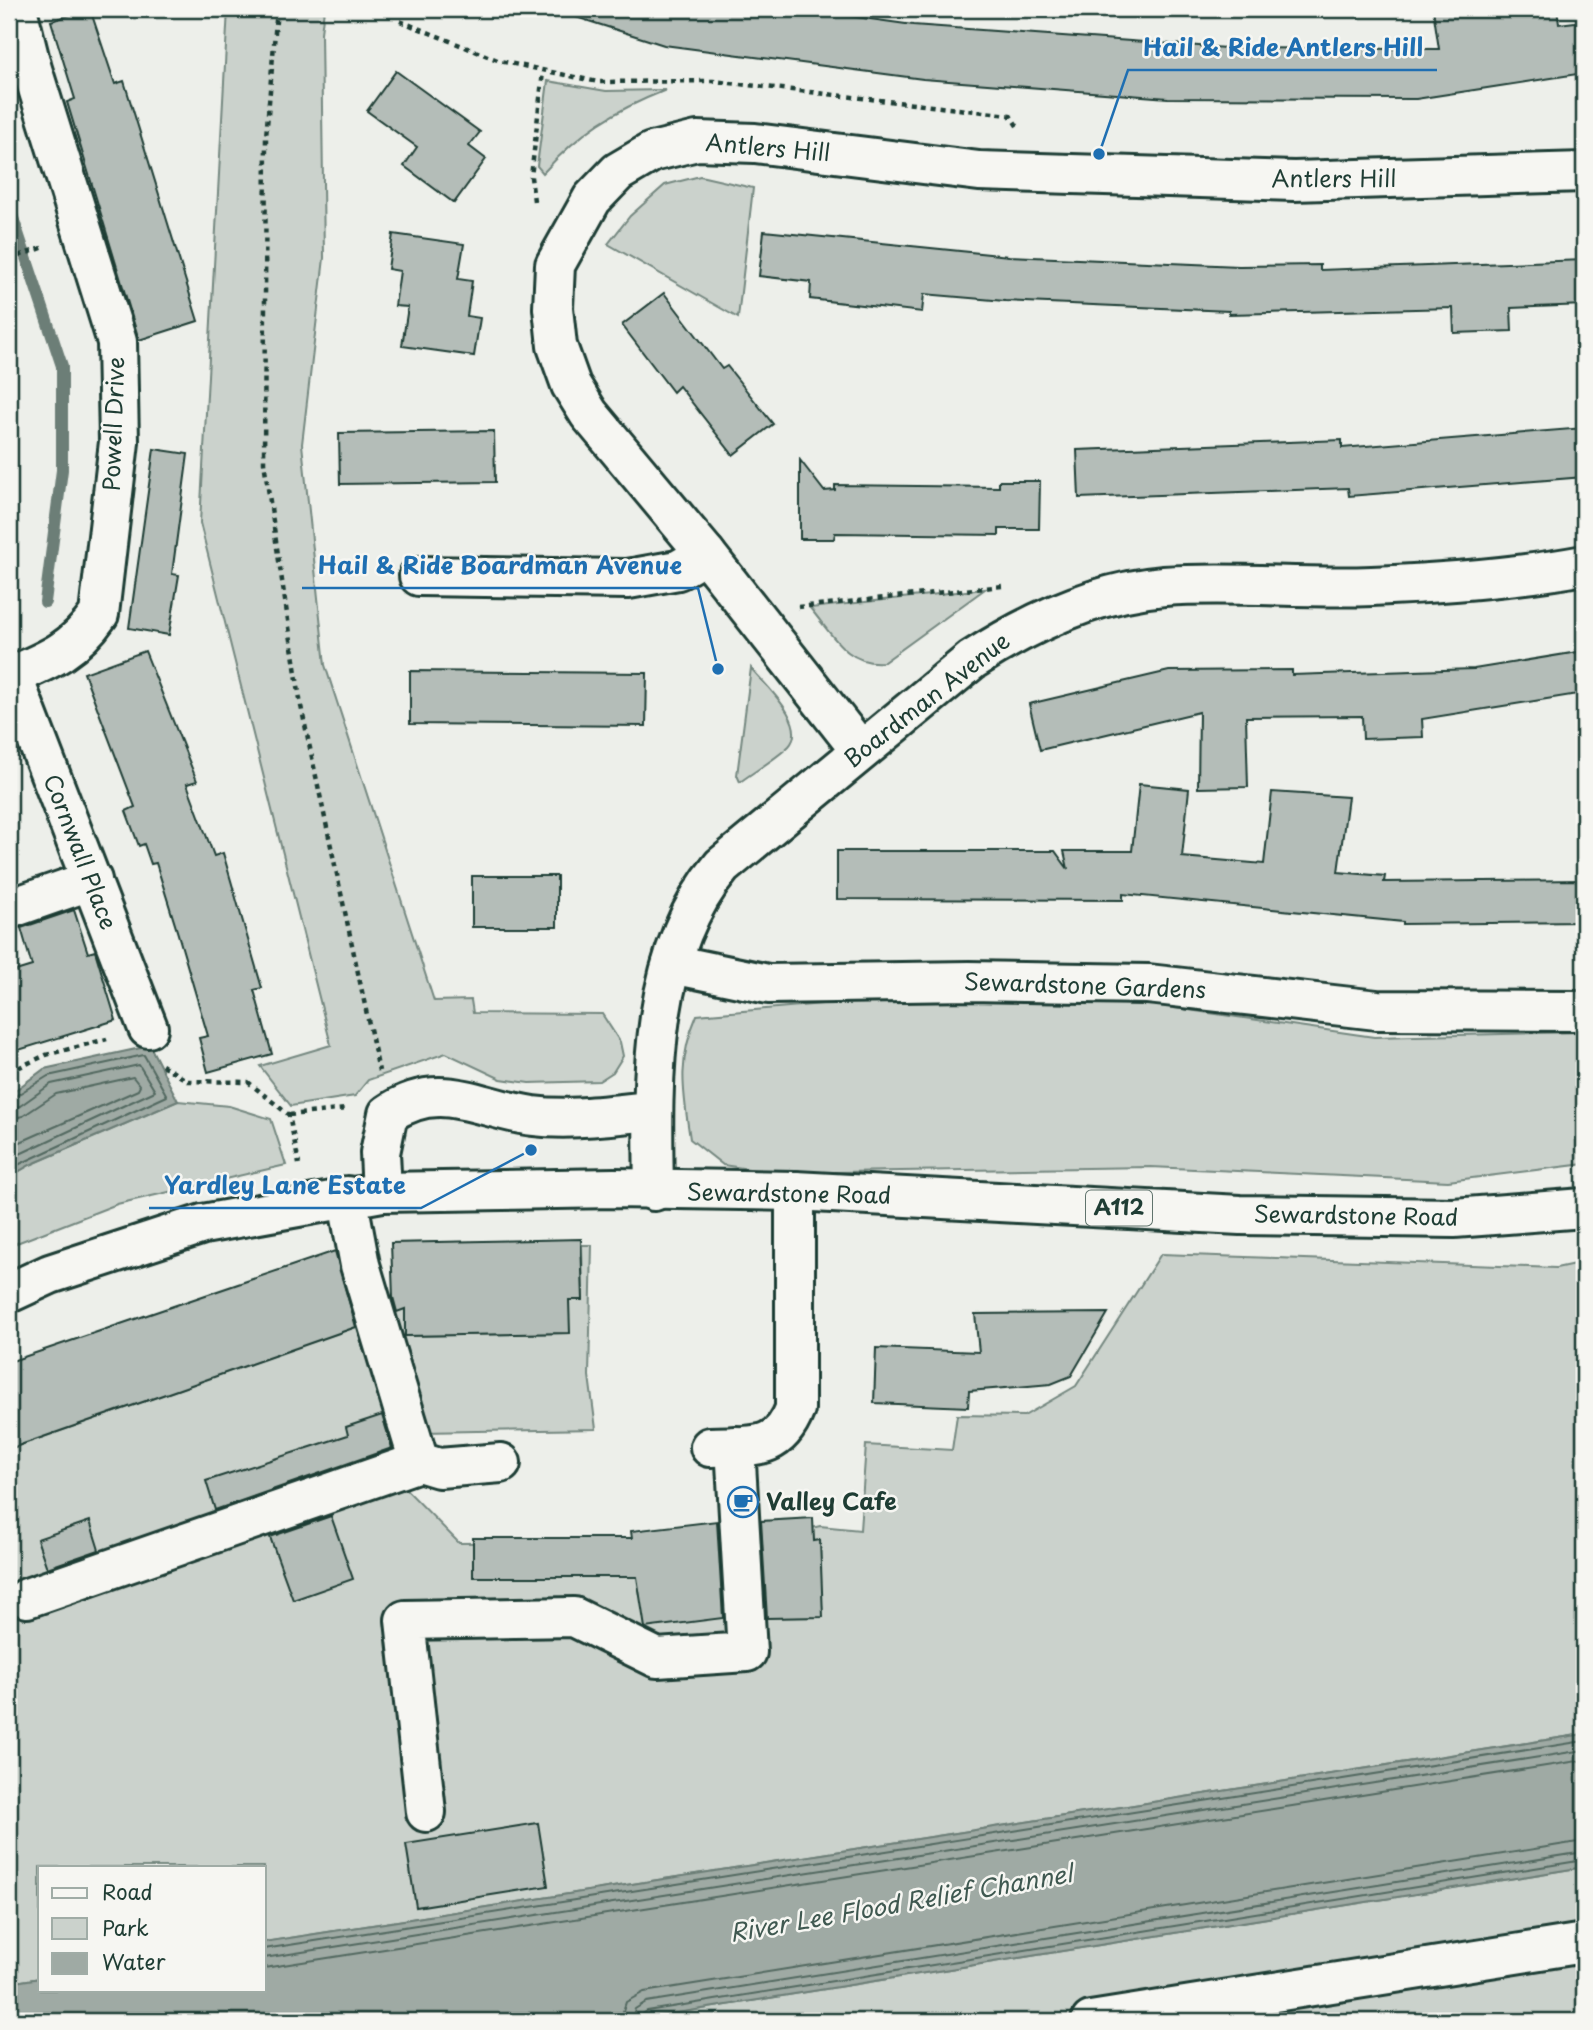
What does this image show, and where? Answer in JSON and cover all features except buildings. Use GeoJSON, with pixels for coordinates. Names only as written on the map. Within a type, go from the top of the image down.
{"type":"FeatureCollection","features":[{"type":"Feature","properties":{"kind":"street","name":"Powell Drive"},"geometry":{"type":"LineString","coordinates":[[11,676],[63,652],[83,637],[99,614],[118,442],[117,342],[36,81],[18,9]]}},
{"type":"Feature","properties":{"kind":"street","name":"Antlers Hill"},"geometry":{"type":"LineString","coordinates":[[860,750],[706,554],[589,414],[572,384],[557,346],[552,308],[555,265],[592,199],[618,172],[652,152],[697,141],[755,143],[979,171],[1294,181],[1584,172]]}},
{"type":"Feature","properties":{"kind":"street"},"geometry":{"type":"LineString","coordinates":[[419,576],[628,579],[678,570],[706,554]]}},
{"type":"Feature","properties":{"kind":"street","name":"Boardman Avenue"},"geometry":{"type":"LineString","coordinates":[[654,1191],[653,1111],[658,1034],[682,929],[700,892],[722,866],[972,660],[1016,632],[1070,609],[1114,595],[1164,586],[1372,586],[1541,573],[1584,565]]}},
{"type":"Feature","properties":{"kind":"street","name":"Cornwall Place"},"geometry":{"type":"LineString","coordinates":[[11,676],[148,1028]]}},
{"type":"Feature","properties":{"kind":"street"},"geometry":{"type":"LineString","coordinates":[[9,909],[92,880]]}},
{"type":"Feature","properties":{"kind":"street","name":"Sewardstone Gardens"},"geometry":{"type":"LineString","coordinates":[[672,964],[768,984],[969,981],[1148,984],[1377,1010],[1584,1011]]}},
{"type":"Feature","properties":{"kind":"street"},"geometry":{"type":"LineString","coordinates":[[419,1462],[360,1265],[365,1194],[380,1153],[388,1114],[406,1101],[436,1094],[534,1116],[653,1111]]}},
{"type":"Feature","properties":{"kind":"street","name":"Sewardstone Road"},"geometry":{"type":"LineString","coordinates":[[9,1293],[50,1274],[202,1224],[365,1194],[614,1188],[654,1191],[795,1191],[1240,1215],[1454,1218],[1584,1209]]}},
{"type":"Feature","properties":{"kind":"street"},"geometry":{"type":"LineString","coordinates":[[426,1812],[405,1620],[574,1617],[657,1658],[747,1652],[722,1447],[762,1445],[779,1437],[787,1429],[795,1409],[795,1191]]}},
{"type":"Feature","properties":{"kind":"street"},"geometry":{"type":"LineString","coordinates":[[27,1598],[419,1462],[439,1468],[501,1463]]}},
{"type":"Feature","properties":{"kind":"street"},"geometry":{"type":"LineString","coordinates":[[1091,2021],[1584,1943]]}},
{"type":"Feature","properties":{"kind":"path"},"geometry":{"type":"LineString","coordinates":[[277,9],[266,137],[264,462],[301,706],[388,1114],[356,1108],[289,1115]]}},
{"type":"Feature","properties":{"kind":"path"},"geometry":{"type":"LineString","coordinates":[[400,22],[500,61],[598,82],[713,80],[1010,115],[1018,128]]}},
{"type":"Feature","properties":{"kind":"path"},"geometry":{"type":"LineString","coordinates":[[534,201],[531,177],[543,72]]}},
{"type":"Feature","properties":{"kind":"path"},"geometry":{"type":"LineString","coordinates":[[9,259],[47,246]]}},
{"type":"Feature","properties":{"kind":"path"},"geometry":{"type":"LineString","coordinates":[[801,606],[1003,586]]}},
{"type":"Feature","properties":{"kind":"path"},"geometry":{"type":"LineString","coordinates":[[9,1072],[46,1055],[148,1028],[163,1067],[188,1081],[248,1082],[289,1115],[306,1205]]}},
{"type":"Feature","properties":{"kind":"green space"},"geometry":{"type":"Polygon","coordinates":[[[228,9],[324,9],[321,33],[324,258],[302,444],[325,665],[434,1001],[471,1000],[473,1013],[602,1014],[620,1042],[623,1056],[613,1072],[599,1081],[529,1083],[501,1079],[446,1053],[368,1080],[355,1096],[291,1106],[260,1066],[331,1045],[200,523],[228,9]]]}},
{"type":"Feature","properties":{"kind":"green space"},"geometry":{"type":"Polygon","coordinates":[[[548,81],[606,91],[666,90],[614,114],[599,124],[571,145],[543,173],[537,166],[548,81]]]}},
{"type":"Feature","properties":{"kind":"green space"},"geometry":{"type":"Polygon","coordinates":[[[700,176],[753,188],[738,318],[608,244],[630,216],[665,185],[700,176]]]}},
{"type":"Feature","properties":{"kind":"green space"},"geometry":{"type":"Polygon","coordinates":[[[985,589],[884,662],[871,662],[850,654],[833,638],[810,608],[985,589]]]}},
{"type":"Feature","properties":{"kind":"green space"},"geometry":{"type":"Polygon","coordinates":[[[751,668],[783,705],[793,727],[794,737],[784,751],[740,782],[737,775],[751,668]]]}},
{"type":"Feature","properties":{"kind":"green space"},"geometry":{"type":"Polygon","coordinates":[[[937,994],[1161,1006],[1374,1037],[1584,1032],[1584,1164],[1448,1181],[1151,1167],[776,1173],[723,1165],[690,1139],[683,1076],[686,1047],[697,1015],[937,994]]]}},
{"type":"Feature","properties":{"kind":"green space"},"geometry":{"type":"Polygon","coordinates":[[[178,1101],[229,1106],[271,1119],[286,1165],[117,1204],[9,1246],[9,1177],[30,1165],[178,1101]]]}},
{"type":"Feature","properties":{"kind":"green space"},"geometry":{"type":"Polygon","coordinates":[[[582,1245],[592,1245],[589,1376],[596,1429],[423,1432],[390,1335],[393,1305],[405,1305],[405,1336],[569,1333],[569,1300],[583,1299],[582,1245]]]}},
{"type":"Feature","properties":{"kind":"green space"},"geometry":{"type":"Polygon","coordinates":[[[1161,1254],[1556,1268],[1584,1262],[1584,1734],[266,1942],[266,1866],[38,1866],[38,1978],[9,1983],[9,1449],[363,1324],[404,1455],[399,1482],[459,1543],[614,1542],[624,1574],[820,1526],[860,1530],[866,1445],[952,1450],[957,1415],[1024,1416],[1076,1386],[1161,1254]]]}},
{"type":"Feature","properties":{"kind":"green space"},"geometry":{"type":"Polygon","coordinates":[[[1584,1867],[1584,2021],[627,2021],[1584,1867]]]}},
{"type":"Feature","properties":{"kind":"water"},"geometry":{"type":"Polygon","coordinates":[[[150,1046],[178,1101],[30,1165],[9,1177],[9,1095],[44,1069],[150,1046]]]}},
{"type":"Feature","properties":{"kind":"water","name":"River Lee Flood Relief Channel"},"geometry":{"type":"Polygon","coordinates":[[[1584,1734],[1584,1867],[627,2021],[9,2021],[9,1983],[38,1978],[38,1992],[266,1992],[266,1942],[1584,1734]]]}},
{"type":"Feature","properties":{"kind":"waterway"},"geometry":{"type":"LineString","coordinates":[[9,206],[62,366],[62,470],[45,602]]}},
{"type":"Feature","properties":{"kind":"place","name":"Hail & Ride Antlers Hill"},"geometry":{"type":"Point","coordinates":[1099,154]}},
{"type":"Feature","properties":{"kind":"place","name":"Hail & Ride Boardman Avenue"},"geometry":{"type":"Point","coordinates":[718,669]}},
{"type":"Feature","properties":{"kind":"place","name":"Yardley Lane Estate"},"geometry":{"type":"Point","coordinates":[531,1150]}},
{"type":"Feature","properties":{"kind":"place","name":"Valley Cafe"},"geometry":{"type":"Point","coordinates":[743,1502]}}]}
